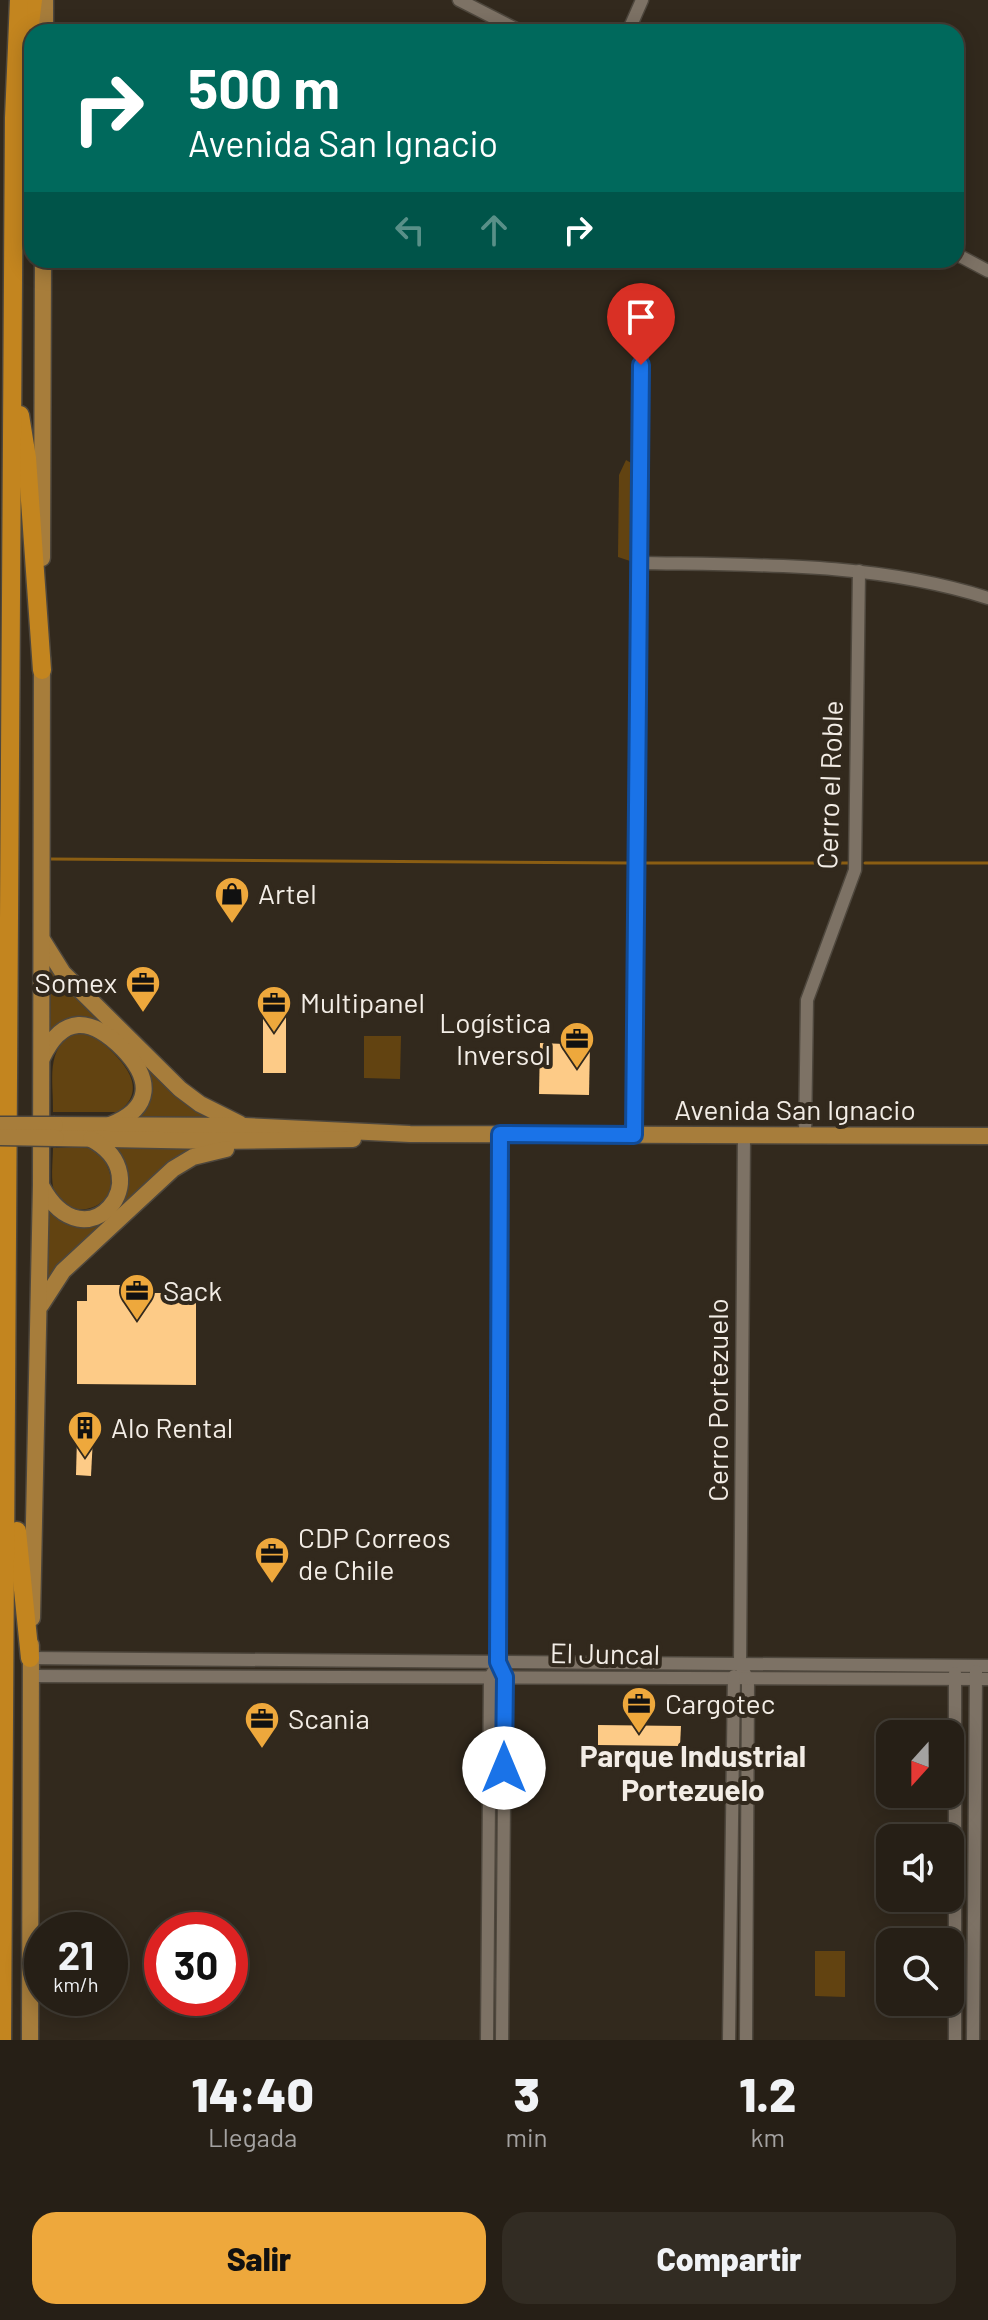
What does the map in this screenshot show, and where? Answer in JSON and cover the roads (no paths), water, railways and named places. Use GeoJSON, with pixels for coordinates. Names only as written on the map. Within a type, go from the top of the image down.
{"type":"FeatureCollection","features":[{"type":"Feature","properties":{"kind":"highway"},"geometry":{"type":"LineString","coordinates":[[2,2040],[14,118],[19,0]]}},
{"type":"Feature","properties":{"kind":"highway"},"geometry":{"type":"LineString","coordinates":[[29,24],[33,0]]}},
{"type":"Feature","properties":{"kind":"highway"},"geometry":{"type":"LineString","coordinates":[[14,118],[24,56]]}},
{"type":"Feature","properties":{"kind":"highway"},"geometry":{"type":"LineString","coordinates":[[12,381],[27,458],[42,670]]}},
{"type":"Feature","properties":{"kind":"highway"},"geometry":{"type":"LineString","coordinates":[[6,1408],[30,1667]]}},
{"type":"Feature","properties":{"kind":"main road"},"geometry":{"type":"LineString","coordinates":[[45,0],[45,24]]}},
{"type":"Feature","properties":{"kind":"main road"},"geometry":{"type":"LineString","coordinates":[[30,2040],[30,1667],[41,1185],[43,268]]}},
{"type":"Feature","properties":{"kind":"main road"},"geometry":{"type":"LineString","coordinates":[[40,932],[58,968],[180,1089],[208,1109],[245,1126]]}},
{"type":"Feature","properties":{"kind":"main road"},"geometry":{"type":"LineString","coordinates":[[41,1060],[60,1032],[82,1024],[102,1031],[135,1061],[143,1076],[142,1098],[131,1113],[106,1126]]}},
{"type":"Feature","properties":{"kind":"main road","name":"Avenida San Ignacio"},"geometry":{"type":"LineString","coordinates":[[0,1125],[91,1139],[261,1141],[365,1139],[410,1134]]}},
{"type":"Feature","properties":{"kind":"main road","name":"Avenida San Ignacio"},"geometry":{"type":"LineString","coordinates":[[0,1137],[106,1126],[245,1126],[410,1134],[988,1136]]}},
{"type":"Feature","properties":{"kind":"main road"},"geometry":{"type":"LineString","coordinates":[[41,1185],[54,1206],[69,1217],[92,1219],[110,1209],[118,1194],[120,1173],[107,1151],[91,1139]]}},
{"type":"Feature","properties":{"kind":"main road"},"geometry":{"type":"LineString","coordinates":[[39,1311],[46,1293],[63,1271],[173,1169],[201,1154],[261,1141]]}},
{"type":"Feature","properties":{"kind":"street"},"geometry":{"type":"LineString","coordinates":[[459,0],[506,24]]}},
{"type":"Feature","properties":{"kind":"street"},"geometry":{"type":"LineString","coordinates":[[632,24],[642,0]]}},
{"type":"Feature","properties":{"kind":"street"},"geometry":{"type":"LineString","coordinates":[[964,258],[988,271]]}},
{"type":"Feature","properties":{"kind":"street"},"geometry":{"type":"LineString","coordinates":[[634,1135],[642,310]]}},
{"type":"Feature","properties":{"kind":"street"},"geometry":{"type":"LineString","coordinates":[[639,563],[794,566],[859,571],[939,584],[988,598]]}},
{"type":"Feature","properties":{"kind":"street","name":"Cerro el Roble"},"geometry":{"type":"LineString","coordinates":[[805,1136],[807,1000],[855,870],[859,571]]}},
{"type":"Feature","properties":{"kind":"street"},"geometry":{"type":"LineString","coordinates":[[500,1134],[498,1662],[505,1677],[502,2040]]}},
{"type":"Feature","properties":{"kind":"street","name":"Cerro Portezuelo"},"geometry":{"type":"LineString","coordinates":[[729,2040],[732,1680],[740,1664],[744,1136]]}},
{"type":"Feature","properties":{"kind":"street"},"geometry":{"type":"LineString","coordinates":[[487,2040],[490,1677],[498,1662]]}},
{"type":"Feature","properties":{"kind":"street","name":"El Juncal"},"geometry":{"type":"LineString","coordinates":[[30,1667],[498,1662],[740,1664],[982,1673]]}},
{"type":"Feature","properties":{"kind":"street","name":"Cerro Portezuelo"},"geometry":{"type":"LineString","coordinates":[[740,1664],[748,1680],[746,2040]]}},
{"type":"Feature","properties":{"kind":"street","name":"El Juncal"},"geometry":{"type":"LineString","coordinates":[[30,1667],[732,1680],[955,1672]]}},
{"type":"Feature","properties":{"kind":"street"},"geometry":{"type":"LineString","coordinates":[[955,1672],[955,2040]]}},
{"type":"Feature","properties":{"kind":"street"},"geometry":{"type":"LineString","coordinates":[[973,2040],[982,1673]]}},
{"type":"Feature","properties":{"kind":"waterway"},"geometry":{"type":"LineString","coordinates":[[50,859],[629,863]]}},
{"type":"Feature","properties":{"kind":"waterway"},"geometry":{"type":"LineString","coordinates":[[644,863],[850,863]]}},
{"type":"Feature","properties":{"kind":"waterway"},"geometry":{"type":"LineString","coordinates":[[865,863],[988,863]]}},
{"type":"Feature","properties":{"kind":"place","name":"Artel"},"geometry":{"type":"Point","coordinates":[232,925]}},
{"type":"Feature","properties":{"kind":"place","name":"Somex"},"geometry":{"type":"Point","coordinates":[143,1014]}},
{"type":"Feature","properties":{"kind":"place","name":"Multipanel"},"geometry":{"type":"Point","coordinates":[274,1034]}},
{"type":"Feature","properties":{"kind":"place","name":"Logística Inversol"},"geometry":{"type":"Point","coordinates":[577,1070]}},
{"type":"Feature","properties":{"kind":"place","name":"Sack"},"geometry":{"type":"Point","coordinates":[137,1322]}},
{"type":"Feature","properties":{"kind":"place","name":"Alo Rental"},"geometry":{"type":"Point","coordinates":[85,1459]}},
{"type":"Feature","properties":{"kind":"place","name":"CDP Correos de Chile"},"geometry":{"type":"Point","coordinates":[272,1585]}},
{"type":"Feature","properties":{"kind":"place","name":"Cargotec"},"geometry":{"type":"Point","coordinates":[639,1735]}},
{"type":"Feature","properties":{"kind":"place","name":"Scania"},"geometry":{"type":"Point","coordinates":[262,1750]}},
{"type":"Feature","properties":{"kind":"district","name":"Parque Industrial Portezuelo"},"geometry":{"type":"Point","coordinates":[693,1774]}}]}
